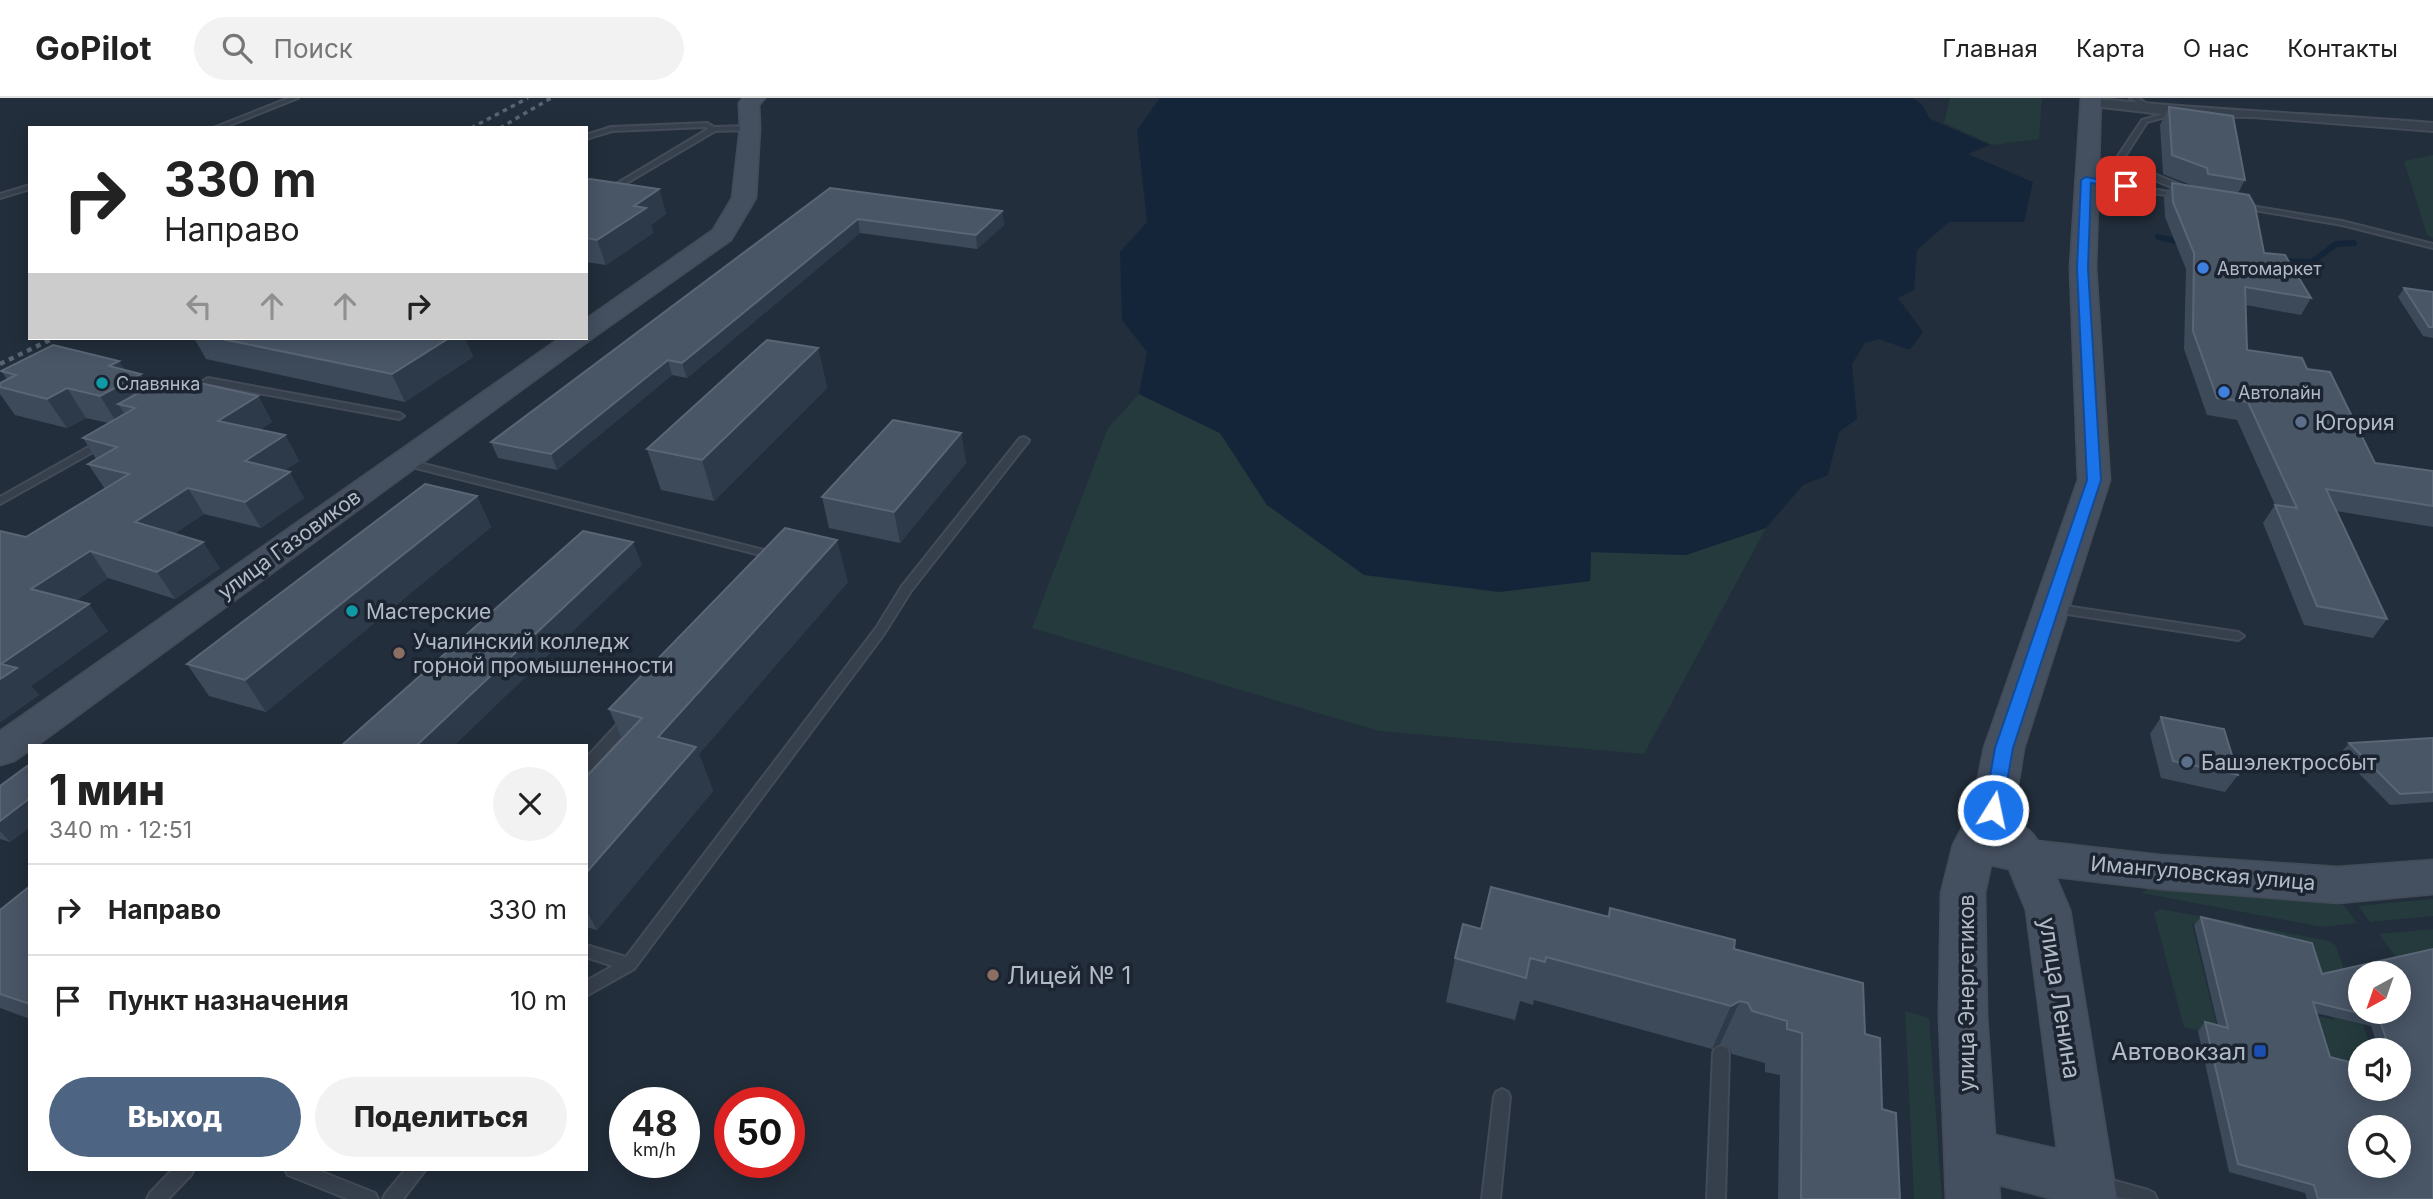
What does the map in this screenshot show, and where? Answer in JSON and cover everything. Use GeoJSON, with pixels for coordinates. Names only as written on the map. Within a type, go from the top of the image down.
{"type":"FeatureCollection","features":[{"type":"Feature","properties":{"kind":"main road"},"geometry":{"type":"LineString","coordinates":[[588,331],[722,235],[744,198],[750,128],[748,103],[755,98]]}},
{"type":"Feature","properties":{"kind":"main road","name":"улица Энергетиков"},"geometry":{"type":"LineString","coordinates":[[1971,1176],[1963,1016],[1963,893],[1984,827],[2004,748],[2094,480],[2083,268],[2095,181],[2090,100]]}},
{"type":"Feature","properties":{"kind":"main road","name":"улица Газовиков"},"geometry":{"type":"LineString","coordinates":[[0,751],[575,340]]}},
{"type":"Feature","properties":{"kind":"main road","name":"улица Ленина"},"geometry":{"type":"LineString","coordinates":[[1984,827],[2025,856],[2048,910],[2088,1191]]}},
{"type":"Feature","properties":{"kind":"main road","name":"Имангуловская улица"},"geometry":{"type":"LineString","coordinates":[[2025,856],[2160,872],[2338,885],[2433,877]]}},
{"type":"Feature","properties":{"kind":"main road"},"geometry":{"type":"LineString","coordinates":[[1971,1176],[2088,1191]]}},
{"type":"Feature","properties":{"kind":"street"},"geometry":{"type":"LineString","coordinates":[[2090,100],[2179,112],[2332,113],[2433,127]]}},
{"type":"Feature","properties":{"kind":"lane"},"geometry":{"type":"LineString","coordinates":[[221,126],[295,98]]}},
{"type":"Feature","properties":{"kind":"lane"},"geometry":{"type":"LineString","coordinates":[[2133,98],[2150,108]]}},
{"type":"Feature","properties":{"kind":"lane"},"geometry":{"type":"LineString","coordinates":[[2095,181],[2117,162],[2144,121],[2179,112]]}},
{"type":"Feature","properties":{"kind":"lane"},"geometry":{"type":"LineString","coordinates":[[588,138],[611,129],[707,125],[713,129]]}},
{"type":"Feature","properties":{"kind":"lane"},"geometry":{"type":"LineString","coordinates":[[588,204],[713,129],[750,128]]}},
{"type":"Feature","properties":{"kind":"lane"},"geometry":{"type":"LineString","coordinates":[[2117,162],[2191,194]]}},
{"type":"Feature","properties":{"kind":"lane"},"geometry":{"type":"LineString","coordinates":[[2095,181],[2191,194]]}},
{"type":"Feature","properties":{"kind":"lane"},"geometry":{"type":"LineString","coordinates":[[0,196],[28,188]]}},
{"type":"Feature","properties":{"kind":"lane"},"geometry":{"type":"LineString","coordinates":[[2229,204],[2342,223],[2433,246]]}},
{"type":"Feature","properties":{"kind":"lane"},"geometry":{"type":"LineString","coordinates":[[185,394],[208,381],[399,416]]}},
{"type":"Feature","properties":{"kind":"lane"},"geometry":{"type":"LineString","coordinates":[[0,501],[116,434]]}},
{"type":"Feature","properties":{"kind":"lane"},"geometry":{"type":"LineString","coordinates":[[588,988],[629,964],[880,631],[906,589],[1024,440]]}},
{"type":"Feature","properties":{"kind":"lane"},"geometry":{"type":"LineString","coordinates":[[403,462],[774,562]]}},
{"type":"Feature","properties":{"kind":"lane"},"geometry":{"type":"LineString","coordinates":[[2051,608],[2238,636]]}},
{"type":"Feature","properties":{"kind":"lane"},"geometry":{"type":"LineString","coordinates":[[588,765],[641,707]]}},
{"type":"Feature","properties":{"kind":"lane"},"geometry":{"type":"LineString","coordinates":[[588,952],[629,964]]}},
{"type":"Feature","properties":{"kind":"lane"},"geometry":{"type":"LineString","coordinates":[[1716,1199],[1721,1053]]}},
{"type":"Feature","properties":{"kind":"lane"},"geometry":{"type":"LineString","coordinates":[[1491,1199],[1502,1097]]}},
{"type":"Feature","properties":{"kind":"lane"},"geometry":{"type":"LineString","coordinates":[[156,1199],[183,1171]]}},
{"type":"Feature","properties":{"kind":"lane"},"geometry":{"type":"LineString","coordinates":[[299,1171],[369,1199]]}},
{"type":"Feature","properties":{"kind":"lane"},"geometry":{"type":"LineString","coordinates":[[392,1199],[415,1171]]}},
{"type":"Feature","properties":{"kind":"lane"},"geometry":{"type":"LineString","coordinates":[[2088,1191],[2148,1199]]}},
{"type":"Feature","properties":{"kind":"green space"},"geometry":{"type":"Polygon","coordinates":[[[1950,98],[2042,98],[2039,139],[1993,145],[1944,123],[1950,98]]]}},
{"type":"Feature","properties":{"kind":"green space"},"geometry":{"type":"Polygon","coordinates":[[[2433,155],[2433,238],[2427,235],[2404,161],[2433,155]]]}},
{"type":"Feature","properties":{"kind":"green space"},"geometry":{"type":"Polygon","coordinates":[[[1139,394],[1220,433],[1267,505],[1499,592],[1590,581],[1591,552],[1686,555],[1766,528],[1644,754],[1379,731],[1032,628],[1108,428],[1139,394]]]}},
{"type":"Feature","properties":{"kind":"green space"},"geometry":{"type":"Polygon","coordinates":[[[2151,887],[2344,905],[2357,923],[2322,927],[2141,893],[2151,887]]]}},
{"type":"Feature","properties":{"kind":"green space"},"geometry":{"type":"Polygon","coordinates":[[[2433,899],[2433,916],[2370,922],[2358,906],[2433,899]]]}},
{"type":"Feature","properties":{"kind":"green space"},"geometry":{"type":"Polygon","coordinates":[[[2160,909],[2244,924],[2246,934],[2192,924],[2219,1035],[2184,1027],[2154,913],[2160,909]]]}},
{"type":"Feature","properties":{"kind":"green space"},"geometry":{"type":"Polygon","coordinates":[[[2256,927],[2330,941],[2336,946],[2348,981],[2348,1024],[2363,1024],[2368,1038],[2348,1038],[2348,1070],[2328,1065],[2312,1015],[2335,1020],[2310,951],[2259,939],[2256,927]]]}},
{"type":"Feature","properties":{"kind":"green space"},"geometry":{"type":"Polygon","coordinates":[[[2433,929],[2433,953],[2398,960],[2379,934],[2433,929]]]}},
{"type":"Feature","properties":{"kind":"green space"},"geometry":{"type":"Polygon","coordinates":[[[1905,1011],[1929,1018],[1942,1199],[1914,1199],[1905,1011]]]}},
{"type":"Feature","properties":{"kind":"water"},"geometry":{"type":"Polygon","coordinates":[[[1160,98],[1913,98],[1922,105],[1930,119],[1990,145],[1968,154],[2033,182],[2024,222],[1949,222],[1917,250],[1914,290],[1898,298],[1923,332],[1910,350],[1879,339],[1865,343],[1852,364],[1857,419],[1839,432],[1828,475],[1803,485],[1766,528],[1686,555],[1591,552],[1590,581],[1499,592],[1364,575],[1267,505],[1220,433],[1139,394],[1147,352],[1122,320],[1120,252],[1147,222],[1137,130],[1160,98]]]}},
{"type":"Feature","properties":{"kind":"building"},"geometry":{"type":"Polygon","coordinates":[[[2169,107],[2233,116],[2245,180],[2208,174],[2207,168],[2172,155],[2169,107]]]}},
{"type":"Feature","properties":{"kind":"building"},"geometry":{"type":"Polygon","coordinates":[[[588,180],[659,189],[634,206],[646,208],[597,240],[588,238],[588,180]]]}},
{"type":"Feature","properties":{"kind":"building"},"geometry":{"type":"Polygon","coordinates":[[[2172,183],[2249,195],[2255,206],[2264,253],[2285,255],[2311,298],[2245,287],[2247,350],[2302,358],[2307,369],[2330,372],[2375,463],[2433,471],[2433,506],[2326,489],[2387,619],[2317,606],[2275,505],[2297,508],[2248,402],[2217,398],[2193,331],[2194,253],[2173,202],[2172,183]]]}},
{"type":"Feature","properties":{"kind":"building"},"geometry":{"type":"Polygon","coordinates":[[[830,188],[1002,211],[976,235],[858,219],[682,363],[668,360],[551,454],[491,442],[830,188]]]}},
{"type":"Feature","properties":{"kind":"building"},"geometry":{"type":"Polygon","coordinates":[[[2404,288],[2433,292],[2433,327],[2429,327],[2404,288]]]}},
{"type":"Feature","properties":{"kind":"building"},"geometry":{"type":"Polygon","coordinates":[[[227,340],[446,340],[392,374],[227,340]]]}},
{"type":"Feature","properties":{"kind":"building"},"geometry":{"type":"Polygon","coordinates":[[[767,340],[818,348],[702,460],[647,449],[767,340]]]}},
{"type":"Feature","properties":{"kind":"building"},"geometry":{"type":"Polygon","coordinates":[[[53,345],[119,361],[109,366],[141,374],[100,396],[67,388],[47,399],[0,387],[0,383],[16,375],[1,371],[53,345]]]}},
{"type":"Feature","properties":{"kind":"building"},"geometry":{"type":"Polygon","coordinates":[[[160,381],[181,386],[191,381],[258,396],[218,421],[285,435],[245,461],[290,472],[245,502],[188,488],[135,522],[203,542],[157,572],[90,551],[31,589],[89,604],[1,664],[17,668],[0,679],[0,531],[26,537],[129,474],[88,464],[117,447],[83,438],[135,408],[118,404],[160,381]]]}},
{"type":"Feature","properties":{"kind":"building"},"geometry":{"type":"Polygon","coordinates":[[[893,420],[961,433],[894,512],[822,497],[893,420]]]}},
{"type":"Feature","properties":{"kind":"building"},"geometry":{"type":"Polygon","coordinates":[[[425,484],[477,496],[245,680],[187,664],[425,484]]]}},
{"type":"Feature","properties":{"kind":"building"},"geometry":{"type":"Polygon","coordinates":[[[785,528],[837,540],[658,737],[696,747],[588,871],[588,775],[642,718],[609,709],[785,528]]]}},
{"type":"Feature","properties":{"kind":"building"},"geometry":{"type":"Polygon","coordinates":[[[583,531],[633,542],[418,744],[343,744],[583,531]]]}},
{"type":"Feature","properties":{"kind":"building"},"geometry":{"type":"Polygon","coordinates":[[[2161,717],[2224,729],[2238,775],[2173,761],[2161,717]]]}},
{"type":"Feature","properties":{"kind":"building"},"geometry":{"type":"Polygon","coordinates":[[[2433,738],[2433,792],[2400,794],[2349,743],[2433,738]]]}},
{"type":"Feature","properties":{"kind":"building"},"geometry":{"type":"Polygon","coordinates":[[[28,765],[28,800],[0,821],[0,786],[28,765]]]}},
{"type":"Feature","properties":{"kind":"building"},"geometry":{"type":"Polygon","coordinates":[[[1491,887],[1609,917],[1610,908],[1735,940],[1734,949],[1863,983],[1865,1034],[1880,1038],[1882,1109],[1896,1113],[1900,1199],[1801,1199],[1802,1033],[1787,1029],[1787,1021],[1752,1011],[1748,1003],[1740,1001],[1731,1006],[1546,957],[1545,962],[1530,958],[1526,978],[1455,958],[1463,924],[1481,929],[1491,887]]]}},
{"type":"Feature","properties":{"kind":"building"},"geometry":{"type":"Polygon","coordinates":[[[28,888],[28,1003],[0,994],[0,910],[28,888]]]}},
{"type":"Feature","properties":{"kind":"building","name":"Автовокзал"},"geometry":{"type":"Polygon","coordinates":[[[2201,917],[2312,943],[2322,974],[2348,968],[2348,1010],[2313,1002],[2330,1057],[2348,1062],[2348,1101],[2411,1101],[2411,1038],[2386,1038],[2381,1024],[2412,1024],[2412,961],[2380,961],[2433,949],[2433,1199],[2318,1199],[2314,1185],[2238,1164],[2205,1022],[2228,1028],[2201,917]]]}},
{"type":"Feature","properties":{"kind":"waterway"},"geometry":{"type":"LineString","coordinates":[[2158,237],[2185,243]]}},
{"type":"Feature","properties":{"kind":"waterway"},"geometry":{"type":"LineString","coordinates":[[2279,261],[2312,262],[2336,244],[2354,243]]}},
{"type":"Feature","properties":{"kind":"railway"},"geometry":{"type":"LineString","coordinates":[[475,126],[528,98]]}},
{"type":"Feature","properties":{"kind":"railway"},"geometry":{"type":"LineString","coordinates":[[503,126],[551,98]]}},
{"type":"Feature","properties":{"kind":"railway"},"geometry":{"type":"LineString","coordinates":[[0,364],[50,340]]}},
{"type":"Feature","properties":{"kind":"place","name":"Автомаркет"},"geometry":{"type":"Point","coordinates":[2203,268]}},
{"type":"Feature","properties":{"kind":"place","name":"Славянка"},"geometry":{"type":"Point","coordinates":[102,383]}},
{"type":"Feature","properties":{"kind":"place","name":"Автолайн"},"geometry":{"type":"Point","coordinates":[2224,392]}},
{"type":"Feature","properties":{"kind":"place","name":"Югория"},"geometry":{"type":"Point","coordinates":[2301,422]}},
{"type":"Feature","properties":{"kind":"place","name":"Мастерские"},"geometry":{"type":"Point","coordinates":[352,611]}},
{"type":"Feature","properties":{"kind":"place","name":"Учалинский колледж горной промышленности"},"geometry":{"type":"Point","coordinates":[399,653]}},
{"type":"Feature","properties":{"kind":"place","name":"Башэлектросбыт"},"geometry":{"type":"Point","coordinates":[2187,762]}},
{"type":"Feature","properties":{"kind":"place","name":"Лицей № 1"},"geometry":{"type":"Point","coordinates":[993,975]}},
{"type":"Feature","properties":{"kind":"place","name":"Автовокзал"},"geometry":{"type":"Point","coordinates":[2260,1051]}},
{"type":"Feature","properties":{"kind":"route"},"geometry":{"type":"LineString","coordinates":[[1993,810],[2004,748],[2094,480],[2083,268],[2086,180],[2126,186]]}}]}
